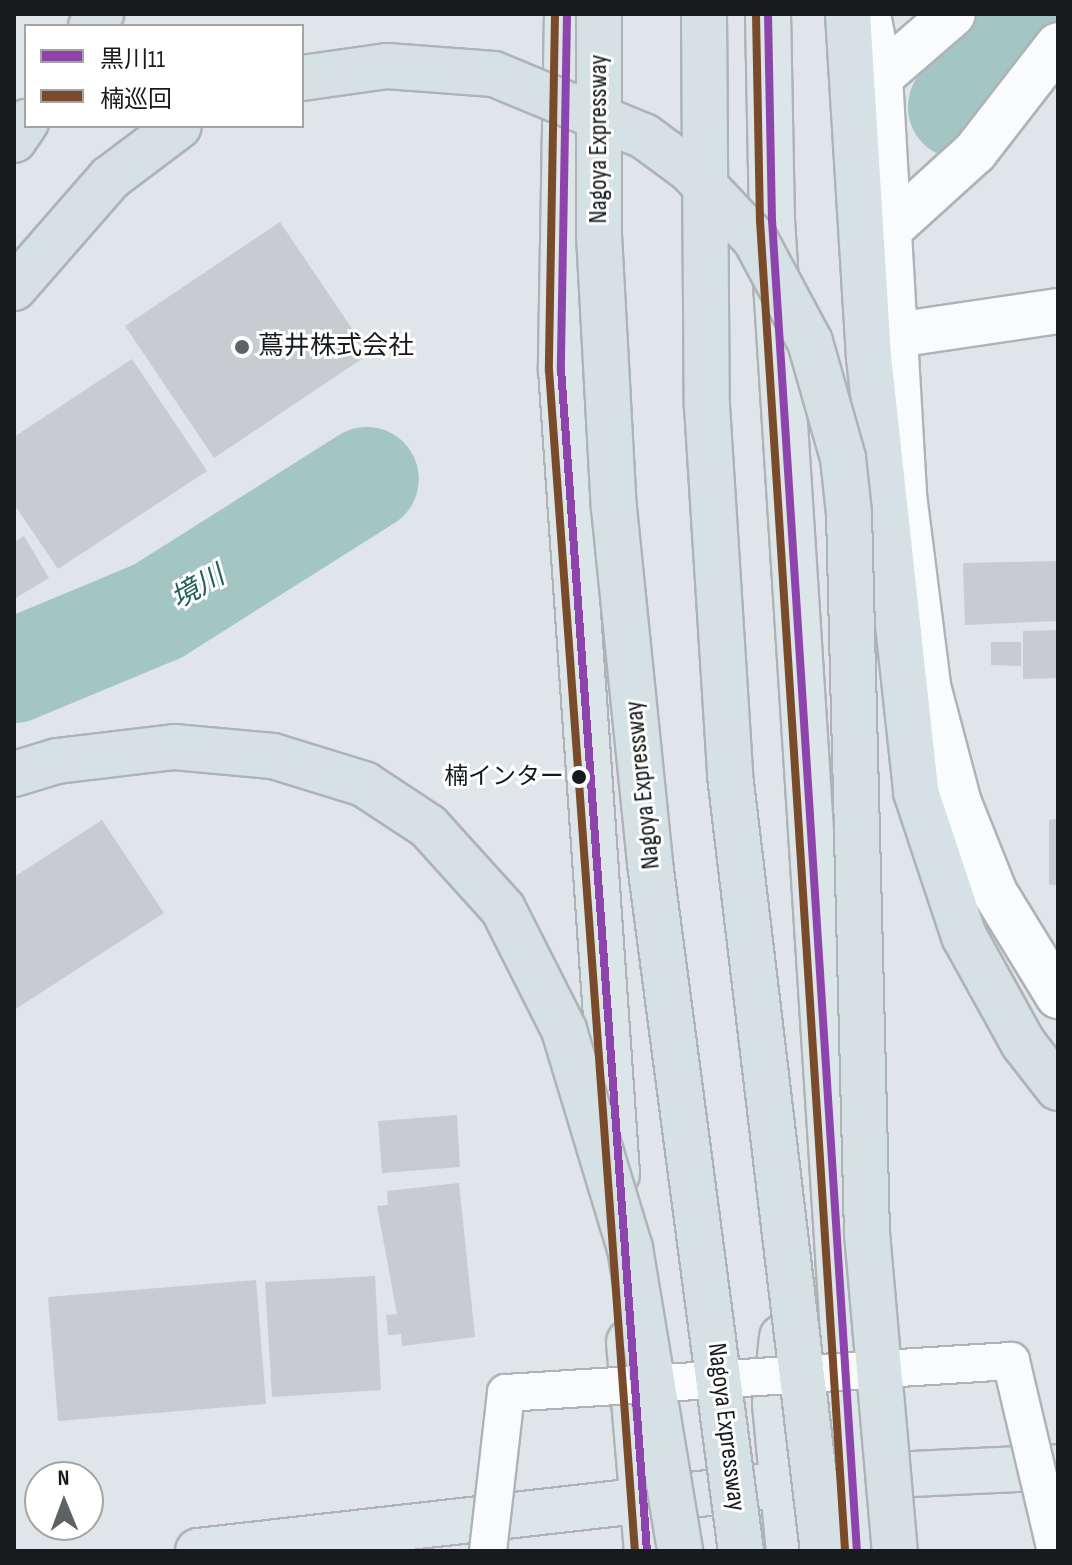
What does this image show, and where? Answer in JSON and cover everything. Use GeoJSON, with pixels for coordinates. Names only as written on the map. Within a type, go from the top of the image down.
{"type":"FeatureCollection","features":[{"type":"Feature","properties":{"kind":"highway"},"geometry":{"type":"LineString","coordinates":[[567,14],[561,369],[640,1501],[647,1551]]}},
{"type":"Feature","properties":{"kind":"highway","name":"Nagoya Expressway"},"geometry":{"type":"LineString","coordinates":[[599,14],[599,235],[614,508],[650,863],[741,1551]]}},
{"type":"Feature","properties":{"kind":"highway"},"geometry":{"type":"LineString","coordinates":[[704,14],[707,406],[730,775],[823,1551]]}},
{"type":"Feature","properties":{"kind":"highway"},"geometry":{"type":"LineString","coordinates":[[768,14],[773,236],[849,1477],[857,1551]]}},
{"type":"Feature","properties":{"kind":"highway"},"geometry":{"type":"LineString","coordinates":[[848,14],[869,357],[916,792],[964,936],[1023,1043],[1058,1088]]}},
{"type":"Feature","properties":{"kind":"highway"},"geometry":{"type":"LineString","coordinates":[[304,78],[387,66],[494,74],[644,136],[689,169],[755,239],[810,342],[843,458],[849,513],[867,1233],[895,1551]]}},
{"type":"Feature","properties":{"kind":"highway"},"geometry":{"type":"LineString","coordinates":[[14,288],[110,178],[176,128]]}},
{"type":"Feature","properties":{"kind":"highway"},"geometry":{"type":"LineString","coordinates":[[14,774],[57,761],[174,747],[273,756],[364,784],[428,826],[503,909],[564,1030],[630,1248],[680,1551]]}},
{"type":"Feature","properties":{"kind":"highway"},"geometry":{"type":"LineString","coordinates":[[789,1551],[775,1404],[781,1343],[829,1160]]}},
{"type":"Feature","properties":{"kind":"highway"},"geometry":{"type":"LineString","coordinates":[[198,1551],[849,1477],[1058,1467]]}},
{"type":"Feature","properties":{"kind":"street"},"geometry":{"type":"LineString","coordinates":[[868,14],[880,77],[904,495],[928,686],[959,803],[995,893],[1058,996]]}},
{"type":"Feature","properties":{"kind":"street"},"geometry":{"type":"LineString","coordinates":[[880,77],[953,14]]}},
{"type":"Feature","properties":{"kind":"street"},"geometry":{"type":"LineString","coordinates":[[890,229],[975,152],[1058,45]]}},
{"type":"Feature","properties":{"kind":"street"},"geometry":{"type":"LineString","coordinates":[[896,335],[1058,311]]}},
{"type":"Feature","properties":{"kind":"street"},"geometry":{"type":"LineString","coordinates":[[488,1551],[506,1393],[1011,1361],[1056,1551]]}},
{"type":"Feature","properties":{"kind":"building"},"geometry":{"type":"Polygon","coordinates":[[[280,222],[369,354],[214,458],[125,326],[280,222]]]}},
{"type":"Feature","properties":{"kind":"building"},"geometry":{"type":"Polygon","coordinates":[[[132,359],[207,471],[58,569],[14,504],[14,437],[132,359]]]}},
{"type":"Feature","properties":{"kind":"building"},"geometry":{"type":"Polygon","coordinates":[[[24,536],[49,578],[14,599],[14,542],[24,536]]]}},
{"type":"Feature","properties":{"kind":"building"},"geometry":{"type":"Polygon","coordinates":[[[1058,561],[1058,621],[965,625],[963,563],[1058,561]]]}},
{"type":"Feature","properties":{"kind":"building"},"geometry":{"type":"Polygon","coordinates":[[[1058,630],[1058,678],[1023,679],[1023,631],[1058,630]]]}},
{"type":"Feature","properties":{"kind":"building"},"geometry":{"type":"Polygon","coordinates":[[[991,642],[1021,642],[1021,666],[991,665],[991,642]]]}},
{"type":"Feature","properties":{"kind":"building"},"geometry":{"type":"Polygon","coordinates":[[[1058,819],[1058,885],[1049,885],[1049,820],[1058,819]]]}},
{"type":"Feature","properties":{"kind":"building"},"geometry":{"type":"Polygon","coordinates":[[[102,820],[164,913],[14,1010],[14,877],[102,820]]]}},
{"type":"Feature","properties":{"kind":"building"},"geometry":{"type":"Polygon","coordinates":[[[457,1115],[460,1167],[382,1173],[378,1121],[457,1115]]]}},
{"type":"Feature","properties":{"kind":"building"},"geometry":{"type":"Polygon","coordinates":[[[459,1183],[475,1337],[402,1346],[401,1334],[388,1335],[386,1315],[397,1314],[377,1206],[388,1205],[387,1191],[459,1183]]]}},
{"type":"Feature","properties":{"kind":"building"},"geometry":{"type":"Polygon","coordinates":[[[375,1276],[381,1390],[272,1397],[265,1282],[375,1276]]]}},
{"type":"Feature","properties":{"kind":"building"},"geometry":{"type":"Polygon","coordinates":[[[256,1280],[266,1404],[58,1421],[48,1297],[256,1280]]]}},
{"type":"Feature","properties":{"kind":"waterway","name":"境川"},"geometry":{"type":"LineString","coordinates":[[960,107],[1024,14]]}},
{"type":"Feature","properties":{"kind":"waterway","name":"境川"},"geometry":{"type":"LineString","coordinates":[[14,671],[158,611],[367,479]]}},
{"type":"Feature","properties":{"kind":"transit line","name":"楠巡回"},"geometry":{"type":"LineString","coordinates":[[555,14],[549,370],[635,1551]]}},
{"type":"Feature","properties":{"kind":"transit line","name":"黒川11"},"geometry":{"type":"LineString","coordinates":[[567,14],[561,369],[647,1551]]}},
{"type":"Feature","properties":{"kind":"transit line","name":"楠巡回"},"geometry":{"type":"LineString","coordinates":[[756,14],[760,221],[845,1551]]}},
{"type":"Feature","properties":{"kind":"transit line","name":"黒川11"},"geometry":{"type":"LineString","coordinates":[[768,14],[772,220],[857,1551]]}},
{"type":"Feature","properties":{"kind":"place","name":"蔦井株式会社"},"geometry":{"type":"Point","coordinates":[242,347]}},
{"type":"Feature","properties":{"kind":"place","name":"楠インター"},"geometry":{"type":"Point","coordinates":[579,777]}}]}
